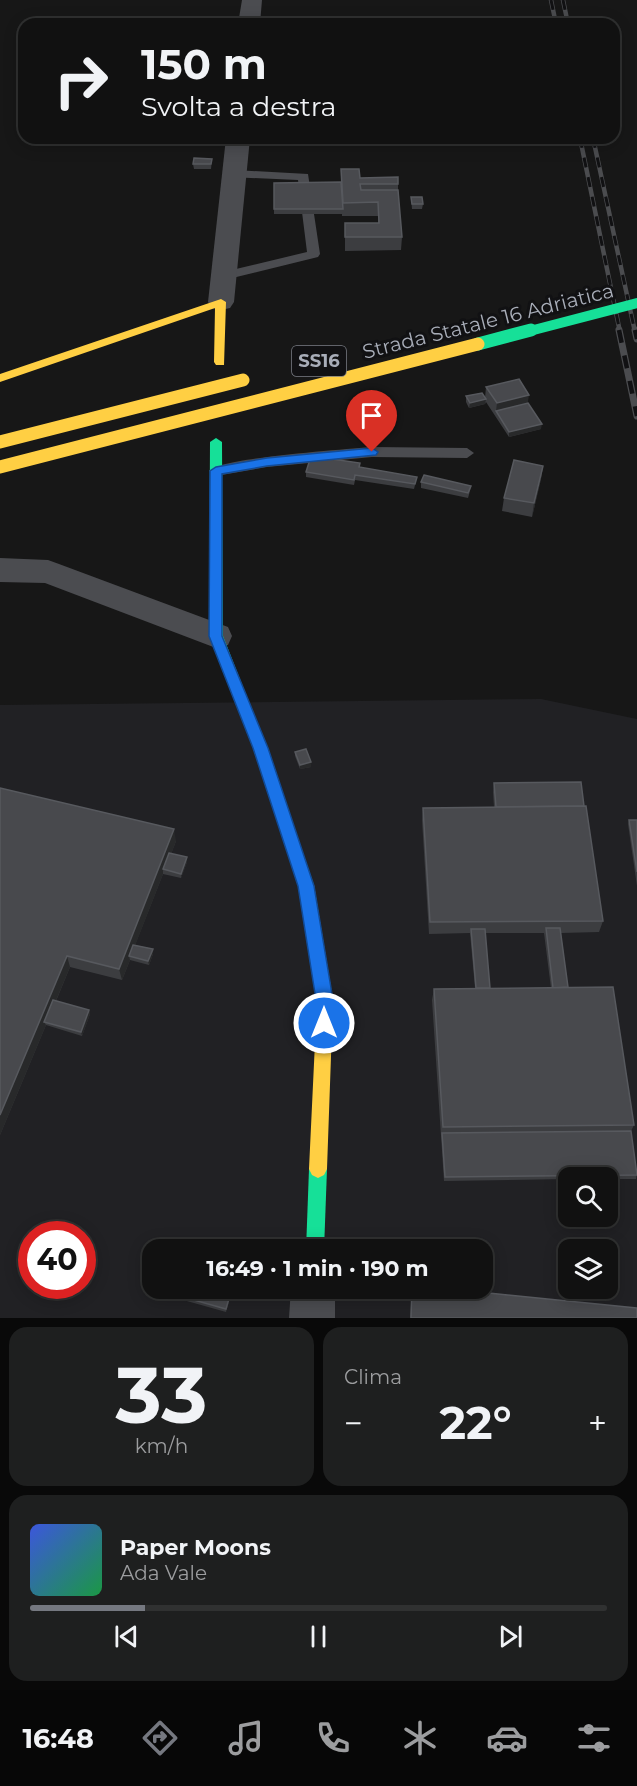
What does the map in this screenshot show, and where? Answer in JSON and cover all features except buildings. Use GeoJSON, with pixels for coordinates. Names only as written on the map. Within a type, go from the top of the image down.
{"type":"FeatureCollection","features":[{"type":"Feature","properties":{"kind":"main road"},"geometry":{"type":"LineString","coordinates":[[0,378],[221,302],[220,362]]}},
{"type":"Feature","properties":{"kind":"main road","name":"Strada Statale 16 Adriatica"},"geometry":{"type":"LineString","coordinates":[[0,467],[637,303]]}},
{"type":"Feature","properties":{"kind":"main road"},"geometry":{"type":"LineString","coordinates":[[0,442],[259,376]]}},
{"type":"Feature","properties":{"kind":"main road"},"geometry":{"type":"LineString","coordinates":[[216,442],[216,636],[260,748],[306,886],[325,1000],[315,1239]]}},
{"type":"Feature","properties":{"kind":"street"},"geometry":{"type":"LineString","coordinates":[[250,18],[252,0]]}},
{"type":"Feature","properties":{"kind":"street"},"geometry":{"type":"LineString","coordinates":[[221,302],[237,144]]}},
{"type":"Feature","properties":{"kind":"street"},"geometry":{"type":"LineString","coordinates":[[0,570],[48,572],[216,636]]}},
{"type":"Feature","properties":{"kind":"street"},"geometry":{"type":"LineString","coordinates":[[312,1318],[313,1299]]}},
{"type":"Feature","properties":{"kind":"lane"},"geometry":{"type":"LineString","coordinates":[[224,276],[314,254],[304,177],[234,174]]}},
{"type":"Feature","properties":{"kind":"lane"},"geometry":{"type":"LineString","coordinates":[[216,471],[267,462],[372,452],[468,453]]}},
{"type":"Feature","properties":{"kind":"shaded area"},"geometry":{"type":"Polygon","coordinates":[[[541,699],[637,719],[637,1318],[0,1318],[0,705],[541,699]]]}},
{"type":"Feature","properties":{"kind":"railway"},"geometry":{"type":"LineString","coordinates":[[551,0],[555,18]]}},
{"type":"Feature","properties":{"kind":"railway"},"geometry":{"type":"LineString","coordinates":[[563,0],[567,18]]}},
{"type":"Feature","properties":{"kind":"railway"},"geometry":{"type":"LineString","coordinates":[[581,144],[620,332]]}},
{"type":"Feature","properties":{"kind":"railway"},"geometry":{"type":"LineString","coordinates":[[594,144],[635,332]]}},
{"type":"Feature","properties":{"kind":"railway"},"geometry":{"type":"LineString","coordinates":[[619,330],[637,416]]}},
{"type":"Feature","properties":{"kind":"railway"},"geometry":{"type":"LineString","coordinates":[[635,330],[637,339]]}},
{"type":"Feature","properties":{"kind":"traffic: fast"},"geometry":{"type":"LineString","coordinates":[[478,344],[637,303]]}},
{"type":"Feature","properties":{"kind":"traffic: fast"},"geometry":{"type":"LineString","coordinates":[[216,442],[216,636],[260,748],[306,885]]}},
{"type":"Feature","properties":{"kind":"traffic: fast"},"geometry":{"type":"LineString","coordinates":[[315,1239],[318,1169]]}},
{"type":"Feature","properties":{"kind":"traffic: slow"},"geometry":{"type":"LineString","coordinates":[[0,378],[221,302],[220,362]]}},
{"type":"Feature","properties":{"kind":"traffic: slow"},"geometry":{"type":"LineString","coordinates":[[0,467],[478,344]]}},
{"type":"Feature","properties":{"kind":"traffic: slow"},"geometry":{"type":"LineString","coordinates":[[0,442],[243,380]]}},
{"type":"Feature","properties":{"kind":"traffic: slow"},"geometry":{"type":"LineString","coordinates":[[306,885],[325,1000],[318,1169]]}},
{"type":"Feature","properties":{"kind":"route"},"geometry":{"type":"LineString","coordinates":[[324,1023],[325,1000],[306,886],[260,748],[216,636],[216,471],[267,462],[372,452]]}}]}
